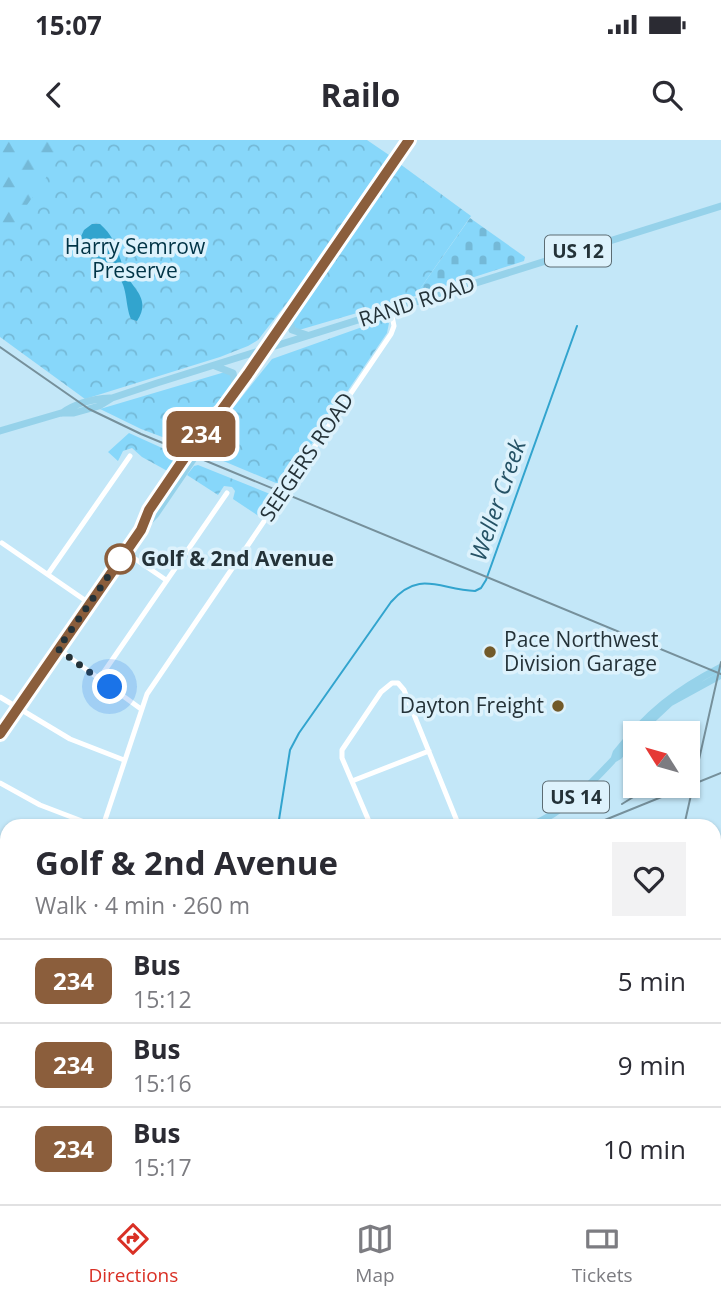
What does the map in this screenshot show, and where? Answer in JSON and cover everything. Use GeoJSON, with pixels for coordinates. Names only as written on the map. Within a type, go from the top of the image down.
{"type":"FeatureCollection","features":[{"type":"Feature","properties":{"kind":"main road"},"geometry":{"type":"LineString","coordinates":[[0,734],[141,530],[149,510],[211,419],[221,411],[236,391],[409,140]]}},
{"type":"Feature","properties":{"kind":"main road","name":"RAND ROAD"},"geometry":{"type":"LineString","coordinates":[[0,431],[58,414],[99,406],[112,398],[214,365],[721,206]]}},
{"type":"Feature","properties":{"kind":"main road"},"geometry":{"type":"LineString","coordinates":[[289,315],[292,330],[311,336]]}},
{"type":"Feature","properties":{"kind":"main road"},"geometry":{"type":"LineString","coordinates":[[214,365],[233,373],[237,382],[236,391]]}},
{"type":"Feature","properties":{"kind":"main road","name":"US 14"},"geometry":{"type":"LineString","coordinates":[[614,759],[616,752],[651,713],[686,686],[721,667]]}},
{"type":"Feature","properties":{"kind":"main road","name":"US 14"},"geometry":{"type":"LineString","coordinates":[[651,721],[670,703],[721,675]]}},
{"type":"Feature","properties":{"kind":"main road","name":"US 14"},"geometry":{"type":"LineString","coordinates":[[544,819],[582,793],[623,751]]}},
{"type":"Feature","properties":{"kind":"street","name":"SEEGERS ROAD"},"geometry":{"type":"LineString","coordinates":[[105,819],[147,694],[391,334],[394,327],[391,311]]}},
{"type":"Feature","properties":{"kind":"street"},"geometry":{"type":"LineString","coordinates":[[48,574],[130,456]]}},
{"type":"Feature","properties":{"kind":"street"},"geometry":{"type":"LineString","coordinates":[[99,678],[227,493]]}},
{"type":"Feature","properties":{"kind":"street"},"geometry":{"type":"LineString","coordinates":[[2,543],[89,603]]}},
{"type":"Feature","properties":{"kind":"street"},"geometry":{"type":"LineString","coordinates":[[125,552],[166,580]]}},
{"type":"Feature","properties":{"kind":"street"},"geometry":{"type":"LineString","coordinates":[[58,649],[141,709]]}},
{"type":"Feature","properties":{"kind":"street"},"geometry":{"type":"LineString","coordinates":[[368,819],[341,750],[381,692],[392,683],[398,683],[404,690],[456,819]]}},
{"type":"Feature","properties":{"kind":"street"},"geometry":{"type":"LineString","coordinates":[[0,696],[17,709],[70,739],[124,760]]}},
{"type":"Feature","properties":{"kind":"street"},"geometry":{"type":"LineString","coordinates":[[352,781],[429,751]]}},
{"type":"Feature","properties":{"kind":"street"},"geometry":{"type":"LineString","coordinates":[[0,783],[40,805],[77,819]]}},
{"type":"Feature","properties":{"kind":"green space"},"geometry":{"type":"Polygon","coordinates":[[[0,140],[219,140],[0,276],[0,140]]]}},
{"type":"Feature","properties":{"kind":"green space","name":"Harry Semrow Preserve"},"geometry":{"type":"Polygon","coordinates":[[[72,140],[367,140],[389,155],[289,300],[258,340],[220,357],[85,399],[0,337],[0,244],[72,140]]]}},
{"type":"Feature","properties":{"kind":"green space"},"geometry":{"type":"Polygon","coordinates":[[[400,164],[471,216],[415,296],[299,330],[294,327],[293,320],[296,315],[400,164]]]}},
{"type":"Feature","properties":{"kind":"green space"},"geometry":{"type":"Polygon","coordinates":[[[470,218],[525,257],[524,261],[415,296],[470,218]]]}},
{"type":"Feature","properties":{"kind":"green space"},"geometry":{"type":"Polygon","coordinates":[[[382,320],[389,323],[387,333],[283,486],[202,452],[272,359],[382,320]]]}},
{"type":"Feature","properties":{"kind":"green space"},"geometry":{"type":"Polygon","coordinates":[[[225,372],[232,375],[231,386],[189,447],[141,429],[100,409],[225,372]]]}},
{"type":"Feature","properties":{"kind":"green space"},"geometry":{"type":"Polygon","coordinates":[[[129,433],[182,457],[171,473],[142,457],[132,448],[123,451],[118,461],[108,452],[129,433]]]}},
{"type":"Feature","properties":{"kind":"green space"},"geometry":{"type":"Polygon","coordinates":[[[198,465],[275,496],[260,517],[233,499],[235,491],[232,487],[224,486],[218,495],[187,475],[198,465]]]}},
{"type":"Feature","properties":{"kind":"shaded area"},"geometry":{"type":"Polygon","coordinates":[[[92,224],[100,224],[110,235],[125,272],[142,300],[137,321],[131,319],[118,276],[77,245],[84,230],[92,224]]]}},
{"type":"Feature","properties":{"kind":"waterway","name":"Weller Creek"},"geometry":{"type":"LineString","coordinates":[[279,819],[290,750],[299,733],[391,602],[411,586],[431,584],[475,591],[481,588],[486,580],[577,326]]}},
{"type":"Feature","properties":{"kind":"railway"},"geometry":{"type":"LineString","coordinates":[[0,347],[89,409],[141,434],[721,674]]}},
{"type":"Feature","properties":{"kind":"railway"},"geometry":{"type":"LineString","coordinates":[[686,819],[721,662]]}},
{"type":"Feature","properties":{"kind":"railway"},"geometry":{"type":"LineString","coordinates":[[607,819],[721,773]]}},
{"type":"Feature","properties":{"kind":"railway"},"geometry":{"type":"LineString","coordinates":[[622,804],[632,798]]}},
{"type":"Feature","properties":{"kind":"bus line","name":"234"},"geometry":{"type":"LineString","coordinates":[[0,734],[141,530],[149,510],[211,419],[221,411],[248,374],[409,140]]}},
{"type":"Feature","properties":{"kind":"place","name":"Golf & 2nd Avenue"},"geometry":{"type":"Point","coordinates":[120,559]}},
{"type":"Feature","properties":{"kind":"place","name":"Pace Northwest Division Garage"},"geometry":{"type":"Point","coordinates":[490,652]}},
{"type":"Feature","properties":{"kind":"place","name":"Dayton Freight"},"geometry":{"type":"Point","coordinates":[558,706]}},
{"type":"Feature","properties":{"kind":"route"},"geometry":{"type":"LineString","coordinates":[[110,687],[58,649],[125,552],[120,559]]}}]}
